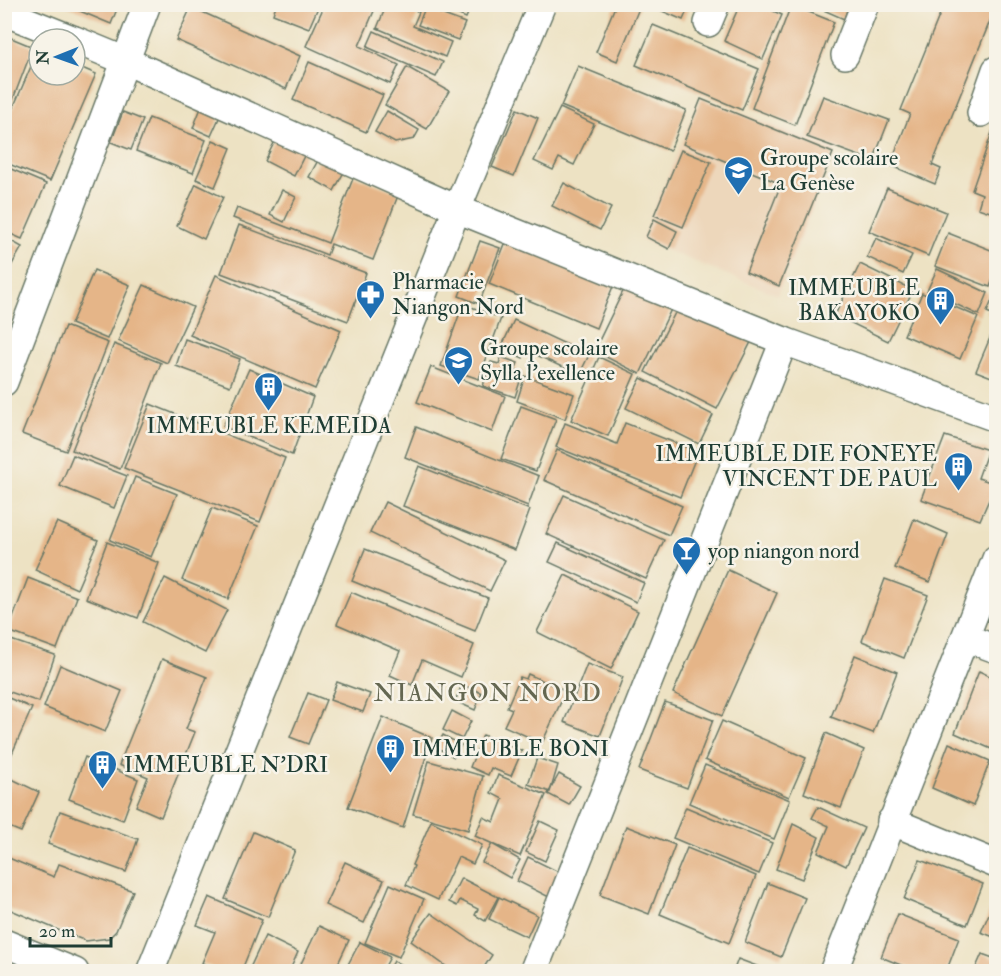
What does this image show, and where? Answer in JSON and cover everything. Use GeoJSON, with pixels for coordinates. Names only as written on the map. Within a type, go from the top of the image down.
{"type":"FeatureCollection","features":[{"type":"Feature","properties":{"kind":"street"},"geometry":{"type":"LineString","coordinates":[[4,382],[13,335],[126,61],[147,4]]}},
{"type":"Feature","properties":{"kind":"street"},"geometry":{"type":"LineString","coordinates":[[150,972],[457,209],[542,4]]}},
{"type":"Feature","properties":{"kind":"street"},"geometry":{"type":"LineString","coordinates":[[845,55],[865,4]]}},
{"type":"Feature","properties":{"kind":"street"},"geometry":{"type":"LineString","coordinates":[[4,12],[41,27]]}},
{"type":"Feature","properties":{"kind":"street"},"geometry":{"type":"LineString","coordinates":[[87,46],[457,209],[784,341],[996,418]]}},
{"type":"Feature","properties":{"kind":"street"},"geometry":{"type":"LineString","coordinates":[[981,112],[996,70]]}},
{"type":"Feature","properties":{"kind":"street"},"geometry":{"type":"LineString","coordinates":[[533,972],[784,341]]}},
{"type":"Feature","properties":{"kind":"street"},"geometry":{"type":"LineString","coordinates":[[832,972],[996,559]]}},
{"type":"Feature","properties":{"kind":"street"},"geometry":{"type":"LineString","coordinates":[[966,638],[996,650]]}},
{"type":"Feature","properties":{"kind":"street"},"geometry":{"type":"LineString","coordinates":[[891,821],[996,864]]}},
{"type":"Feature","properties":{"kind":"street"},"geometry":{"type":"LineString","coordinates":[[4,943],[75,972]]}},
{"type":"Feature","properties":{"kind":"shaded area","name":"Groupe scolaire La Genèse"},"geometry":{"type":"Polygon","coordinates":[[[700,97],[836,149],[778,295],[641,240],[700,97]]]}},
{"type":"Feature","properties":{"kind":"building"},"geometry":{"type":"Polygon","coordinates":[[[63,4],[119,4],[111,24],[63,4]]]}},
{"type":"Feature","properties":{"kind":"building"},"geometry":{"type":"Polygon","coordinates":[[[325,4],[377,4],[359,46],[399,65],[390,84],[306,46],[325,4]]]}},
{"type":"Feature","properties":{"kind":"building"},"geometry":{"type":"Polygon","coordinates":[[[387,4],[402,4],[419,12],[413,26],[451,42],[445,57],[377,28],[387,4]]]}},
{"type":"Feature","properties":{"kind":"building"},"geometry":{"type":"Polygon","coordinates":[[[433,4],[472,4],[466,18],[433,4]]]}},
{"type":"Feature","properties":{"kind":"building"},"geometry":{"type":"Polygon","coordinates":[[[616,4],[640,6],[617,61],[596,52],[616,4]]]}},
{"type":"Feature","properties":{"kind":"building"},"geometry":{"type":"Polygon","coordinates":[[[646,4],[690,4],[683,20],[646,4]]]}},
{"type":"Feature","properties":{"kind":"building"},"geometry":{"type":"Polygon","coordinates":[[[740,4],[758,4],[782,15],[763,59],[724,41],[740,4]]]}},
{"type":"Feature","properties":{"kind":"building"},"geometry":{"type":"Polygon","coordinates":[[[810,4],[849,4],[844,19],[810,4]]]}},
{"type":"Feature","properties":{"kind":"building"},"geometry":{"type":"Polygon","coordinates":[[[944,4],[996,4],[996,6],[932,165],[941,169],[935,184],[890,165],[910,114],[901,110],[944,4]]]}},
{"type":"Feature","properties":{"kind":"building"},"geometry":{"type":"Polygon","coordinates":[[[276,5],[319,5],[309,28],[273,14],[276,5]]]}},
{"type":"Feature","properties":{"kind":"building"},"geometry":{"type":"Polygon","coordinates":[[[791,5],[834,22],[795,125],[752,108],[791,5]]]}},
{"type":"Feature","properties":{"kind":"building"},"geometry":{"type":"Polygon","coordinates":[[[191,7],[300,56],[286,89],[176,40],[191,7]]]}},
{"type":"Feature","properties":{"kind":"building"},"geometry":{"type":"Polygon","coordinates":[[[425,8],[465,23],[458,40],[418,25],[425,8]]]}},
{"type":"Feature","properties":{"kind":"building"},"geometry":{"type":"Polygon","coordinates":[[[653,25],[759,69],[742,110],[636,65],[653,25]]]}},
{"type":"Feature","properties":{"kind":"building"},"geometry":{"type":"Polygon","coordinates":[[[374,31],[443,62],[436,77],[367,47],[374,31]]]}},
{"type":"Feature","properties":{"kind":"building"},"geometry":{"type":"Polygon","coordinates":[[[4,35],[27,45],[27,63],[7,115],[4,114],[4,35]]]}},
{"type":"Feature","properties":{"kind":"building"},"geometry":{"type":"Polygon","coordinates":[[[309,62],[383,95],[366,132],[293,100],[309,62]]]}},
{"type":"Feature","properties":{"kind":"building"},"geometry":{"type":"Polygon","coordinates":[[[578,66],[686,110],[670,151],[561,106],[578,66]]]}},
{"type":"Feature","properties":{"kind":"building"},"geometry":{"type":"Polygon","coordinates":[[[407,67],[449,91],[427,129],[385,105],[407,67]]]}},
{"type":"Feature","properties":{"kind":"building"},"geometry":{"type":"Polygon","coordinates":[[[87,70],[96,74],[50,181],[4,162],[4,129],[27,76],[27,87],[87,87],[87,70]]]}},
{"type":"Feature","properties":{"kind":"building"},"geometry":{"type":"Polygon","coordinates":[[[823,96],[889,120],[873,161],[807,137],[823,96]]]}},
{"type":"Feature","properties":{"kind":"building"},"geometry":{"type":"Polygon","coordinates":[[[701,99],[833,153],[779,286],[746,272],[781,184],[683,144],[701,99]]]}},
{"type":"Feature","properties":{"kind":"building"},"geometry":{"type":"Polygon","coordinates":[[[201,108],[220,116],[211,136],[193,128],[201,108]]]}},
{"type":"Feature","properties":{"kind":"building"},"geometry":{"type":"Polygon","coordinates":[[[560,108],[594,124],[574,165],[559,158],[553,170],[534,161],[560,108]]]}},
{"type":"Feature","properties":{"kind":"building"},"geometry":{"type":"Polygon","coordinates":[[[517,109],[538,118],[514,176],[492,167],[517,109]]]}},
{"type":"Feature","properties":{"kind":"building"},"geometry":{"type":"Polygon","coordinates":[[[387,111],[419,130],[414,139],[395,143],[375,132],[387,111]]]}},
{"type":"Feature","properties":{"kind":"building"},"geometry":{"type":"Polygon","coordinates":[[[123,112],[143,120],[131,150],[111,142],[123,112]]]}},
{"type":"Feature","properties":{"kind":"building"},"geometry":{"type":"Polygon","coordinates":[[[149,118],[206,140],[193,173],[136,151],[149,118]]]}},
{"type":"Feature","properties":{"kind":"building"},"geometry":{"type":"Polygon","coordinates":[[[996,121],[996,214],[978,208],[982,194],[972,190],[996,121]]]}},
{"type":"Feature","properties":{"kind":"building"},"geometry":{"type":"Polygon","coordinates":[[[280,131],[309,146],[294,176],[265,161],[280,131]]]}},
{"type":"Feature","properties":{"kind":"building"},"geometry":{"type":"Polygon","coordinates":[[[213,140],[231,148],[215,187],[196,179],[213,140]]]}},
{"type":"Feature","properties":{"kind":"building"},"geometry":{"type":"Polygon","coordinates":[[[681,150],[711,162],[683,227],[654,215],[681,150]]]}},
{"type":"Feature","properties":{"kind":"building"},"geometry":{"type":"Polygon","coordinates":[[[322,153],[347,166],[334,191],[309,177],[322,153]]]}},
{"type":"Feature","properties":{"kind":"building"},"geometry":{"type":"Polygon","coordinates":[[[4,166],[46,184],[22,239],[4,231],[4,166]]]}},
{"type":"Feature","properties":{"kind":"building"},"geometry":{"type":"Polygon","coordinates":[[[354,176],[399,193],[373,260],[331,244],[327,255],[233,218],[237,208],[328,243],[354,176]]]}},
{"type":"Feature","properties":{"kind":"building"},"geometry":{"type":"Polygon","coordinates":[[[564,183],[611,208],[600,230],[552,206],[564,183]]]}},
{"type":"Feature","properties":{"kind":"building"},"geometry":{"type":"Polygon","coordinates":[[[196,184],[223,197],[204,239],[177,226],[196,184]]]}},
{"type":"Feature","properties":{"kind":"building"},"geometry":{"type":"Polygon","coordinates":[[[887,188],[946,212],[928,256],[869,231],[887,188]]]}},
{"type":"Feature","properties":{"kind":"building"},"geometry":{"type":"Polygon","coordinates":[[[282,190],[296,197],[284,222],[270,215],[282,190]]]}},
{"type":"Feature","properties":{"kind":"building"},"geometry":{"type":"Polygon","coordinates":[[[654,219],[677,231],[669,249],[646,237],[654,219]]]}},
{"type":"Feature","properties":{"kind":"building"},"geometry":{"type":"Polygon","coordinates":[[[239,225],[366,273],[348,321],[221,273],[239,225]]]}},
{"type":"Feature","properties":{"kind":"building"},"geometry":{"type":"Polygon","coordinates":[[[948,233],[996,252],[996,271],[990,287],[935,266],[948,233]]]}},
{"type":"Feature","properties":{"kind":"building"},"geometry":{"type":"Polygon","coordinates":[[[509,234],[616,279],[596,328],[489,284],[509,234]]]}},
{"type":"Feature","properties":{"kind":"building"},"geometry":{"type":"Polygon","coordinates":[[[4,237],[22,247],[7,273],[4,272],[4,237]]]}},
{"type":"Feature","properties":{"kind":"building"},"geometry":{"type":"Polygon","coordinates":[[[876,238],[912,255],[903,274],[867,257],[876,238]]]}},
{"type":"Feature","properties":{"kind":"building"},"geometry":{"type":"Polygon","coordinates":[[[480,241],[500,248],[479,304],[459,296],[480,241]]]}},
{"type":"Feature","properties":{"kind":"building"},"geometry":{"type":"Polygon","coordinates":[[[860,264],[913,290],[888,341],[835,315],[860,264]]]}},
{"type":"Feature","properties":{"kind":"building"},"geometry":{"type":"Polygon","coordinates":[[[937,269],[988,293],[979,315],[927,291],[937,269]]]}},
{"type":"Feature","properties":{"kind":"building"},"geometry":{"type":"Polygon","coordinates":[[[94,270],[130,285],[107,339],[71,324],[94,270]]]}},
{"type":"Feature","properties":{"kind":"building"},"geometry":{"type":"Polygon","coordinates":[[[216,275],[341,330],[315,389],[190,335],[216,275]]]}},
{"type":"Feature","properties":{"kind":"building"},"geometry":{"type":"Polygon","coordinates":[[[628,281],[674,303],[640,374],[594,351],[628,281]]]}},
{"type":"Feature","properties":{"kind":"building"},"geometry":{"type":"Polygon","coordinates":[[[144,285],[193,307],[167,363],[118,341],[144,285]]]}},
{"type":"Feature","properties":{"kind":"building"},"geometry":{"type":"Polygon","coordinates":[[[996,291],[996,316],[987,312],[996,291]]]}},
{"type":"Feature","properties":{"kind":"building","name":"IMMEUBLE BAKAYOKO"},"geometry":{"type":"Polygon","coordinates":[[[922,293],[978,317],[960,359],[904,335],[922,293]]]}},
{"type":"Feature","properties":{"kind":"building"},"geometry":{"type":"Polygon","coordinates":[[[463,304],[501,318],[479,379],[441,366],[463,304]]]}},
{"type":"Feature","properties":{"kind":"building"},"geometry":{"type":"Polygon","coordinates":[[[679,305],[751,342],[717,409],[645,372],[679,305]]]}},
{"type":"Feature","properties":{"kind":"building"},"geometry":{"type":"Polygon","coordinates":[[[514,320],[589,355],[579,375],[526,350],[523,358],[501,348],[514,320]]]}},
{"type":"Feature","properties":{"kind":"building"},"geometry":{"type":"Polygon","coordinates":[[[65,326],[108,343],[66,451],[22,434],[65,326]]]}},
{"type":"Feature","properties":{"kind":"building"},"geometry":{"type":"Polygon","coordinates":[[[995,326],[996,371],[994,378],[976,371],[995,326]]]}},
{"type":"Feature","properties":{"kind":"building"},"geometry":{"type":"Polygon","coordinates":[[[185,339],[240,359],[230,386],[176,366],[185,339]]]}},
{"type":"Feature","properties":{"kind":"building"},"geometry":{"type":"Polygon","coordinates":[[[114,344],[161,363],[120,469],[72,450],[114,344]]]}},
{"type":"Feature","properties":{"kind":"building"},"geometry":{"type":"Polygon","coordinates":[[[501,357],[518,363],[515,370],[523,372],[515,397],[483,386],[491,362],[499,364],[501,357]]]}},
{"type":"Feature","properties":{"kind":"building"},"geometry":{"type":"Polygon","coordinates":[[[599,357],[635,374],[608,436],[571,420],[599,357]]]}},
{"type":"Feature","properties":{"kind":"building"},"geometry":{"type":"Polygon","coordinates":[[[431,367],[505,396],[492,432],[417,402],[431,367]]]}},
{"type":"Feature","properties":{"kind":"building","name":"IMMEUBLE KEMEIDA"},"geometry":{"type":"Polygon","coordinates":[[[249,369],[313,397],[292,455],[223,426],[249,369]]]}},
{"type":"Feature","properties":{"kind":"building"},"geometry":{"type":"Polygon","coordinates":[[[525,376],[574,394],[565,419],[517,401],[525,376]]]}},
{"type":"Feature","properties":{"kind":"building"},"geometry":{"type":"Polygon","coordinates":[[[641,378],[713,415],[699,444],[626,408],[641,378]]]}},
{"type":"Feature","properties":{"kind":"building"},"geometry":{"type":"Polygon","coordinates":[[[150,404],[285,458],[260,522],[124,468],[150,404]]]}},
{"type":"Feature","properties":{"kind":"building"},"geometry":{"type":"Polygon","coordinates":[[[521,406],[556,419],[536,471],[501,459],[521,406]]]}},
{"type":"Feature","properties":{"kind":"building"},"geometry":{"type":"Polygon","coordinates":[[[565,423],[617,444],[625,423],[698,452],[680,497],[556,447],[565,423]]]}},
{"type":"Feature","properties":{"kind":"building"},"geometry":{"type":"Polygon","coordinates":[[[416,427],[539,476],[528,506],[405,457],[416,427]]]}},
{"type":"Feature","properties":{"kind":"building","name":"IMMEUBLE DIE FONEYE VINCENT DE PAUL"},"geometry":{"type":"Polygon","coordinates":[[[945,436],[988,450],[978,478],[996,484],[980,520],[921,499],[945,436]]]}},
{"type":"Feature","properties":{"kind":"building"},"geometry":{"type":"Polygon","coordinates":[[[557,450],[682,506],[669,535],[544,480],[557,450]]]}},
{"type":"Feature","properties":{"kind":"building"},"geometry":{"type":"Polygon","coordinates":[[[73,455],[127,476],[114,508],[60,486],[73,455]]]}},
{"type":"Feature","properties":{"kind":"building"},"geometry":{"type":"Polygon","coordinates":[[[419,466],[530,510],[515,550],[403,506],[419,466]]]}},
{"type":"Feature","properties":{"kind":"building"},"geometry":{"type":"Polygon","coordinates":[[[135,477],[177,494],[151,557],[110,540],[135,477]]]}},
{"type":"Feature","properties":{"kind":"building"},"geometry":{"type":"Polygon","coordinates":[[[564,495],[664,540],[646,579],[546,534],[564,495]]]}},
{"type":"Feature","properties":{"kind":"building"},"geometry":{"type":"Polygon","coordinates":[[[385,502],[505,560],[490,591],[370,533],[385,502]]]}},
{"type":"Feature","properties":{"kind":"building"},"geometry":{"type":"Polygon","coordinates":[[[212,508],[258,526],[228,599],[182,580],[212,508]]]}},
{"type":"Feature","properties":{"kind":"building"},"geometry":{"type":"Polygon","coordinates":[[[914,519],[948,534],[930,582],[895,568],[914,519]]]}},
{"type":"Feature","properties":{"kind":"building"},"geometry":{"type":"Polygon","coordinates":[[[57,522],[98,540],[77,589],[35,570],[57,522]]]}},
{"type":"Feature","properties":{"kind":"building"},"geometry":{"type":"Polygon","coordinates":[[[107,542],[159,563],[138,618],[86,598],[107,542]]]}},
{"type":"Feature","properties":{"kind":"building"},"geometry":{"type":"Polygon","coordinates":[[[558,543],[644,583],[636,602],[549,562],[558,543]]]}},
{"type":"Feature","properties":{"kind":"building"},"geometry":{"type":"Polygon","coordinates":[[[365,549],[488,598],[475,631],[352,581],[365,549]]]}},
{"type":"Feature","properties":{"kind":"building"},"geometry":{"type":"Polygon","coordinates":[[[728,570],[777,593],[722,716],[673,693],[728,570]]]}},
{"type":"Feature","properties":{"kind":"building"},"geometry":{"type":"Polygon","coordinates":[[[565,575],[638,611],[611,669],[537,632],[565,575]]]}},
{"type":"Feature","properties":{"kind":"building"},"geometry":{"type":"Polygon","coordinates":[[[28,578],[77,597],[57,649],[8,631],[28,578]]]}},
{"type":"Feature","properties":{"kind":"building"},"geometry":{"type":"Polygon","coordinates":[[[165,578],[227,610],[205,653],[143,622],[165,578]]]}},
{"type":"Feature","properties":{"kind":"building"},"geometry":{"type":"Polygon","coordinates":[[[885,579],[928,595],[904,658],[862,641],[885,579]]]}},
{"type":"Feature","properties":{"kind":"building"},"geometry":{"type":"Polygon","coordinates":[[[351,592],[474,645],[461,677],[422,660],[412,685],[390,675],[400,651],[337,624],[351,592]]]}},
{"type":"Feature","properties":{"kind":"building"},"geometry":{"type":"Polygon","coordinates":[[[11,640],[55,655],[39,702],[4,690],[4,659],[11,640]]]}},
{"type":"Feature","properties":{"kind":"building"},"geometry":{"type":"Polygon","coordinates":[[[855,655],[897,672],[873,733],[831,717],[855,655]]]}},
{"type":"Feature","properties":{"kind":"building"},"geometry":{"type":"Polygon","coordinates":[[[162,659],[207,677],[186,729],[195,732],[161,817],[136,806],[148,777],[119,765],[162,659]]]}},
{"type":"Feature","properties":{"kind":"building"},"geometry":{"type":"Polygon","coordinates":[[[587,664],[623,677],[600,736],[564,722],[587,664]]]}},
{"type":"Feature","properties":{"kind":"building"},"geometry":{"type":"Polygon","coordinates":[[[60,665],[122,691],[105,732],[44,707],[60,665]]]}},
{"type":"Feature","properties":{"kind":"building"},"geometry":{"type":"Polygon","coordinates":[[[979,671],[996,679],[996,751],[955,733],[979,671]]]}},
{"type":"Feature","properties":{"kind":"building"},"geometry":{"type":"Polygon","coordinates":[[[528,674],[566,691],[542,743],[504,726],[512,709],[507,707],[520,677],[526,679],[528,674]]]}},
{"type":"Feature","properties":{"kind":"building"},"geometry":{"type":"Polygon","coordinates":[[[337,682],[370,694],[363,712],[330,700],[337,682]]]}},
{"type":"Feature","properties":{"kind":"building"},"geometry":{"type":"Polygon","coordinates":[[[462,685],[482,693],[475,710],[455,701],[462,685]]]}},
{"type":"Feature","properties":{"kind":"building"},"geometry":{"type":"Polygon","coordinates":[[[308,693],[326,700],[308,744],[290,737],[308,693]]]}},
{"type":"Feature","properties":{"kind":"building"},"geometry":{"type":"Polygon","coordinates":[[[4,696],[32,708],[10,758],[4,756],[4,696]]]}},
{"type":"Feature","properties":{"kind":"building"},"geometry":{"type":"Polygon","coordinates":[[[665,702],[713,720],[687,788],[639,770],[665,702]]]}},
{"type":"Feature","properties":{"kind":"building"},"geometry":{"type":"Polygon","coordinates":[[[452,711],[471,721],[462,739],[443,730],[452,711]]]}},
{"type":"Feature","properties":{"kind":"building","name":"IMMEUBLE BONI"},"geometry":{"type":"Polygon","coordinates":[[[383,717],[432,738],[403,828],[348,807],[383,717]]]}},
{"type":"Feature","properties":{"kind":"building"},"geometry":{"type":"Polygon","coordinates":[[[722,721],[806,758],[789,797],[705,760],[722,721]]]}},
{"type":"Feature","properties":{"kind":"building"},"geometry":{"type":"Polygon","coordinates":[[[826,733],[864,750],[841,808],[804,793],[826,733]]]}},
{"type":"Feature","properties":{"kind":"building"},"geometry":{"type":"Polygon","coordinates":[[[443,735],[461,745],[454,757],[436,747],[443,735]]]}},
{"type":"Feature","properties":{"kind":"building"},"geometry":{"type":"Polygon","coordinates":[[[483,735],[522,751],[511,776],[491,768],[488,775],[470,767],[483,735]]]}},
{"type":"Feature","properties":{"kind":"building"},"geometry":{"type":"Polygon","coordinates":[[[949,743],[990,761],[973,806],[932,788],[949,743]]]}},
{"type":"Feature","properties":{"kind":"building","name":"IMMEUBLE N'DRI"},"geometry":{"type":"Polygon","coordinates":[[[85,757],[138,779],[123,820],[69,799],[85,757]]]}},
{"type":"Feature","properties":{"kind":"building"},"geometry":{"type":"Polygon","coordinates":[[[537,758],[558,765],[550,792],[528,784],[537,758]]]}},
{"type":"Feature","properties":{"kind":"building"},"geometry":{"type":"Polygon","coordinates":[[[429,761],[483,776],[468,830],[413,814],[429,761]]]}},
{"type":"Feature","properties":{"kind":"building"},"geometry":{"type":"Polygon","coordinates":[[[705,765],[790,800],[774,839],[689,803],[705,765]]]}},
{"type":"Feature","properties":{"kind":"building"},"geometry":{"type":"Polygon","coordinates":[[[559,774],[580,786],[569,805],[548,794],[559,774]]]}},
{"type":"Feature","properties":{"kind":"building"},"geometry":{"type":"Polygon","coordinates":[[[498,775],[546,795],[520,856],[475,836],[483,817],[494,822],[503,799],[491,793],[498,775]]]}},
{"type":"Feature","properties":{"kind":"building"},"geometry":{"type":"Polygon","coordinates":[[[12,779],[39,792],[21,832],[4,825],[4,795],[12,779]]]}},
{"type":"Feature","properties":{"kind":"building"},"geometry":{"type":"Polygon","coordinates":[[[686,807],[772,843],[759,874],[673,838],[686,807]]]}},
{"type":"Feature","properties":{"kind":"building"},"geometry":{"type":"Polygon","coordinates":[[[818,807],[864,828],[846,866],[818,852],[829,826],[812,818],[818,807]]]}},
{"type":"Feature","properties":{"kind":"building"},"geometry":{"type":"Polygon","coordinates":[[[60,811],[138,839],[126,872],[48,844],[60,811]]]}},
{"type":"Feature","properties":{"kind":"building"},"geometry":{"type":"Polygon","coordinates":[[[431,821],[482,845],[473,864],[458,857],[438,900],[406,885],[431,821]]]}},
{"type":"Feature","properties":{"kind":"building"},"geometry":{"type":"Polygon","coordinates":[[[540,821],[559,830],[545,861],[526,852],[540,821]]]}},
{"type":"Feature","properties":{"kind":"building"},"geometry":{"type":"Polygon","coordinates":[[[793,824],[819,837],[802,879],[776,869],[793,824]]]}},
{"type":"Feature","properties":{"kind":"building"},"geometry":{"type":"Polygon","coordinates":[[[626,826],[675,845],[649,914],[600,895],[626,826]]]}},
{"type":"Feature","properties":{"kind":"building"},"geometry":{"type":"Polygon","coordinates":[[[253,832],[295,850],[268,917],[225,899],[253,832]]]}},
{"type":"Feature","properties":{"kind":"building"},"geometry":{"type":"Polygon","coordinates":[[[492,844],[520,860],[510,878],[482,862],[492,844]]]}},
{"type":"Feature","properties":{"kind":"building"},"geometry":{"type":"Polygon","coordinates":[[[687,848],[756,876],[729,943],[660,914],[687,848]]]}},
{"type":"Feature","properties":{"kind":"building"},"geometry":{"type":"Polygon","coordinates":[[[4,856],[54,877],[59,864],[133,891],[116,931],[109,938],[86,941],[4,907],[4,856]]]}},
{"type":"Feature","properties":{"kind":"building"},"geometry":{"type":"Polygon","coordinates":[[[528,857],[561,873],[549,897],[517,881],[528,857]]]}},
{"type":"Feature","properties":{"kind":"building"},"geometry":{"type":"Polygon","coordinates":[[[920,860],[983,884],[967,925],[904,899],[920,860]]]}},
{"type":"Feature","properties":{"kind":"building"},"geometry":{"type":"Polygon","coordinates":[[[345,862],[384,880],[364,923],[325,905],[345,862]]]}},
{"type":"Feature","properties":{"kind":"building"},"geometry":{"type":"Polygon","coordinates":[[[461,878],[498,897],[485,921],[475,915],[478,909],[460,900],[457,906],[449,902],[461,878]]]}},
{"type":"Feature","properties":{"kind":"building"},"geometry":{"type":"Polygon","coordinates":[[[768,883],[805,898],[781,957],[745,942],[768,883]]]}},
{"type":"Feature","properties":{"kind":"building"},"geometry":{"type":"Polygon","coordinates":[[[390,884],[424,899],[399,957],[365,943],[390,884]]]}},
{"type":"Feature","properties":{"kind":"building"},"geometry":{"type":"Polygon","coordinates":[[[209,897],[262,920],[241,972],[221,972],[202,963],[215,932],[197,925],[209,897]]]}},
{"type":"Feature","properties":{"kind":"building"},"geometry":{"type":"Polygon","coordinates":[[[499,897],[537,915],[527,937],[489,919],[499,897]]]}},
{"type":"Feature","properties":{"kind":"building"},"geometry":{"type":"Polygon","coordinates":[[[996,898],[996,938],[981,932],[996,898]]]}},
{"type":"Feature","properties":{"kind":"building"},"geometry":{"type":"Polygon","coordinates":[[[431,913],[492,955],[481,972],[454,972],[411,941],[431,913]]]}},
{"type":"Feature","properties":{"kind":"building"},"geometry":{"type":"Polygon","coordinates":[[[898,914],[959,938],[946,972],[918,972],[881,957],[898,914]]]}},
{"type":"Feature","properties":{"kind":"building"},"geometry":{"type":"Polygon","coordinates":[[[319,926],[349,940],[334,972],[297,972],[319,926]]]}},
{"type":"Feature","properties":{"kind":"building"},"geometry":{"type":"Polygon","coordinates":[[[265,936],[298,952],[289,972],[248,972],[265,936]]]}},
{"type":"Feature","properties":{"kind":"building"},"geometry":{"type":"Polygon","coordinates":[[[360,942],[390,957],[382,972],[344,972],[360,942]]]}},
{"type":"Feature","properties":{"kind":"building"},"geometry":{"type":"Polygon","coordinates":[[[982,954],[996,959],[996,972],[974,972],[982,954]]]}},
{"type":"Feature","properties":{"kind":"building"},"geometry":{"type":"Polygon","coordinates":[[[738,959],[770,971],[770,972],[733,972],[738,959]]]}},
{"type":"Feature","properties":{"kind":"building"},"geometry":{"type":"Polygon","coordinates":[[[394,961],[414,972],[388,972],[394,961]]]}},
{"type":"Feature","properties":{"kind":"place","name":"Groupe scolaire La Genèse"},"geometry":{"type":"Point","coordinates":[739,196]}},
{"type":"Feature","properties":{"kind":"place","name":"Pharmacie Niangon Nord"},"geometry":{"type":"Point","coordinates":[371,320]}},
{"type":"Feature","properties":{"kind":"place","name":"IMMEUBLE BAKAYOKO"},"geometry":{"type":"Point","coordinates":[941,326]}},
{"type":"Feature","properties":{"kind":"place","name":"Groupe scolaire Sylla l’exellence"},"geometry":{"type":"Point","coordinates":[459,386]}},
{"type":"Feature","properties":{"kind":"place","name":"IMMEUBLE KEMEIDA"},"geometry":{"type":"Point","coordinates":[269,412]}},
{"type":"Feature","properties":{"kind":"place","name":"IMMEUBLE DIE FONEYE VINCENT DE PAUL"},"geometry":{"type":"Point","coordinates":[958,492]}},
{"type":"Feature","properties":{"kind":"place","name":"yop niangon nord"},"geometry":{"type":"Point","coordinates":[687,576]}},
{"type":"Feature","properties":{"kind":"place","name":"IMMEUBLE BONI"},"geometry":{"type":"Point","coordinates":[391,774]}},
{"type":"Feature","properties":{"kind":"place","name":"IMMEUBLE N'DRI"},"geometry":{"type":"Point","coordinates":[103,790]}},
{"type":"Feature","properties":{"kind":"district","name":"NIANGON NORD"},"geometry":{"type":"Point","coordinates":[488,693]}}]}
